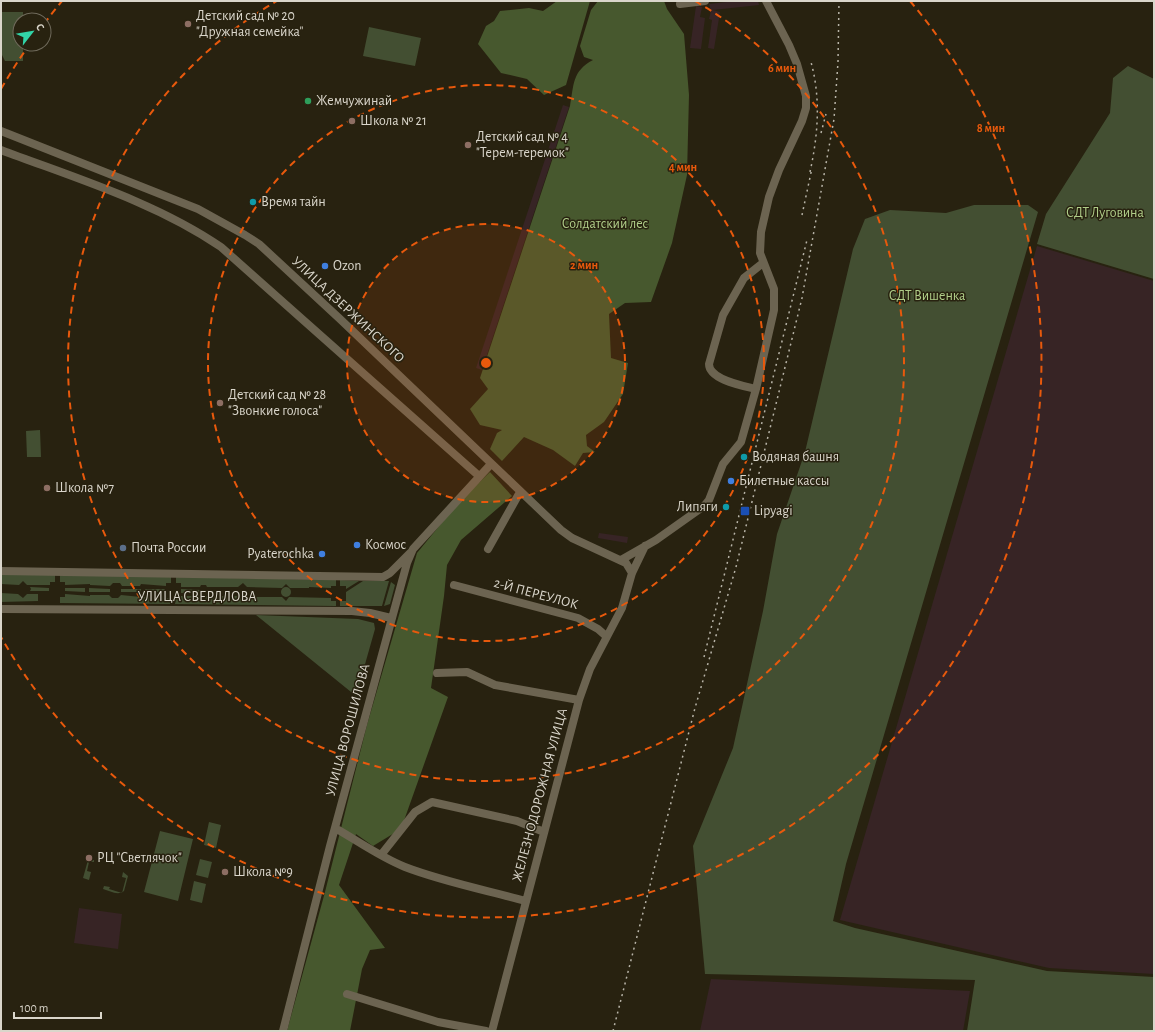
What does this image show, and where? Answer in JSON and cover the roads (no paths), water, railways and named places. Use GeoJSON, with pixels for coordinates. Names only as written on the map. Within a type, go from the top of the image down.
{"type":"FeatureCollection","features":[{"type":"Feature","properties":{"kind":"street"},"geometry":{"type":"LineString","coordinates":[[680,4],[705,1]]}},
{"type":"Feature","properties":{"kind":"street"},"geometry":{"type":"LineString","coordinates":[[621,560],[698,512],[709,500],[723,464],[741,442],[756,389],[774,310],[774,290],[763,262],[759,243],[769,197],[779,170],[802,122],[806,102],[803,82],[797,64],[789,45],[766,1]]}},
{"type":"Feature","properties":{"kind":"street","name":"УЛИЦА ДЗЕРЖИНСКОГО"},"geometry":{"type":"LineString","coordinates":[[1,131],[198,209],[259,244],[561,530],[572,538],[621,560],[629,566],[632,573]]}},
{"type":"Feature","properties":{"kind":"street"},"geometry":{"type":"LineString","coordinates":[[1,150],[153,210],[199,232],[215,243],[480,476]]}},
{"type":"Feature","properties":{"kind":"street"},"geometry":{"type":"LineString","coordinates":[[756,389],[736,385],[716,376],[710,370],[709,364],[723,315],[744,278],[763,262]]}},
{"type":"Feature","properties":{"kind":"street","name":"УЛИЦА ВОРОШИЛОВА"},"geometry":{"type":"LineString","coordinates":[[283,1031],[335,828],[403,576],[413,549],[491,464]]}},
{"type":"Feature","properties":{"kind":"street"},"geometry":{"type":"LineString","coordinates":[[488,548],[520,492]]}},
{"type":"Feature","properties":{"kind":"street","name":"ЖЕЛЕЗНОДОРОЖНАЯ УЛИЦА"},"geometry":{"type":"LineString","coordinates":[[492,1031],[579,700],[590,669],[622,608],[632,573],[645,546]]}},
{"type":"Feature","properties":{"kind":"street","name":"УЛИЦА СВЕРДЛОВА"},"geometry":{"type":"LineString","coordinates":[[1,571],[383,577],[390,573],[413,549]]}},
{"type":"Feature","properties":{"kind":"street","name":"2-Й ПЕРЕУЛОК"},"geometry":{"type":"LineString","coordinates":[[454,585],[578,618],[598,629],[606,636]]}},
{"type":"Feature","properties":{"kind":"street","name":"УЛИЦА СВЕРДЛОВА"},"geometry":{"type":"LineString","coordinates":[[1,608],[352,611],[391,618]]}},
{"type":"Feature","properties":{"kind":"street"},"geometry":{"type":"LineString","coordinates":[[437,673],[467,672],[495,685],[579,700]]}},
{"type":"Feature","properties":{"kind":"street"},"geometry":{"type":"LineString","coordinates":[[381,855],[415,812],[432,802],[517,820],[544,832]]}},
{"type":"Feature","properties":{"kind":"street"},"geometry":{"type":"LineString","coordinates":[[335,828],[381,855],[404,866],[431,876],[526,900]]}},
{"type":"Feature","properties":{"kind":"street"},"geometry":{"type":"LineString","coordinates":[[347,994],[438,1022],[486,1031]]}},
{"type":"Feature","properties":{"kind":"railway"},"geometry":{"type":"LineString","coordinates":[[613,1031],[695,708],[736,567],[802,298],[834,119],[838,62],[839,1]]}},
{"type":"Feature","properties":{"kind":"railway"},"geometry":{"type":"LineString","coordinates":[[810,172],[815,144],[817,117],[816,90],[811,62]]}},
{"type":"Feature","properties":{"kind":"railway"},"geometry":{"type":"LineString","coordinates":[[821,133],[826,114]]}},
{"type":"Feature","properties":{"kind":"railway"},"geometry":{"type":"LineString","coordinates":[[802,215],[812,168]]}},
{"type":"Feature","properties":{"kind":"railway"},"geometry":{"type":"LineString","coordinates":[[704,657],[807,240]]}},
{"type":"Feature","properties":{"kind":"place","name":"Детский сад № 20 \"Дружная семейка\""},"geometry":{"type":"Point","coordinates":[188,24]}},
{"type":"Feature","properties":{"kind":"place","name":"Жемчужинай"},"geometry":{"type":"Point","coordinates":[308,101]}},
{"type":"Feature","properties":{"kind":"place","name":"Школа № 21"},"geometry":{"type":"Point","coordinates":[352,121]}},
{"type":"Feature","properties":{"kind":"place","name":"Детский сад № 4 \"Терем-теремок\""},"geometry":{"type":"Point","coordinates":[468,145]}},
{"type":"Feature","properties":{"kind":"place","name":"Время тайн"},"geometry":{"type":"Point","coordinates":[253,202]}},
{"type":"Feature","properties":{"kind":"place","name":"Ozon"},"geometry":{"type":"Point","coordinates":[325,266]}},
{"type":"Feature","properties":{"kind":"place","name":"Детский сад № 28 \"Звонкие голоса\""},"geometry":{"type":"Point","coordinates":[220,403]}},
{"type":"Feature","properties":{"kind":"place","name":"Водяная башня"},"geometry":{"type":"Point","coordinates":[744,457]}},
{"type":"Feature","properties":{"kind":"place","name":"Билетные кассы"},"geometry":{"type":"Point","coordinates":[731,481]}},
{"type":"Feature","properties":{"kind":"place","name":"Школа №7"},"geometry":{"type":"Point","coordinates":[47,488]}},
{"type":"Feature","properties":{"kind":"place","name":"Липяги"},"geometry":{"type":"Point","coordinates":[726,507]}},
{"type":"Feature","properties":{"kind":"place","name":"Lipyagi"},"geometry":{"type":"Point","coordinates":[745,511]}},
{"type":"Feature","properties":{"kind":"place","name":"Космос"},"geometry":{"type":"Point","coordinates":[357,545]}},
{"type":"Feature","properties":{"kind":"place","name":"Почта России"},"geometry":{"type":"Point","coordinates":[123,548]}},
{"type":"Feature","properties":{"kind":"place","name":"Pyaterochka"},"geometry":{"type":"Point","coordinates":[322,554]}},
{"type":"Feature","properties":{"kind":"place","name":"РЦ \"Светлячок\""},"geometry":{"type":"Point","coordinates":[89,858]}},
{"type":"Feature","properties":{"kind":"place","name":"Школа №9"},"geometry":{"type":"Point","coordinates":[225,872]}},
{"type":"Feature","properties":{"kind":"park label","name":"СДТ Луговина"},"geometry":{"type":"Point","coordinates":[1105,213]}},
{"type":"Feature","properties":{"kind":"park label","name":"Солдатский лес"},"geometry":{"type":"Point","coordinates":[605,224]}},
{"type":"Feature","properties":{"kind":"park label","name":"СДТ Вишенка"},"geometry":{"type":"Point","coordinates":[927,296]}}]}
